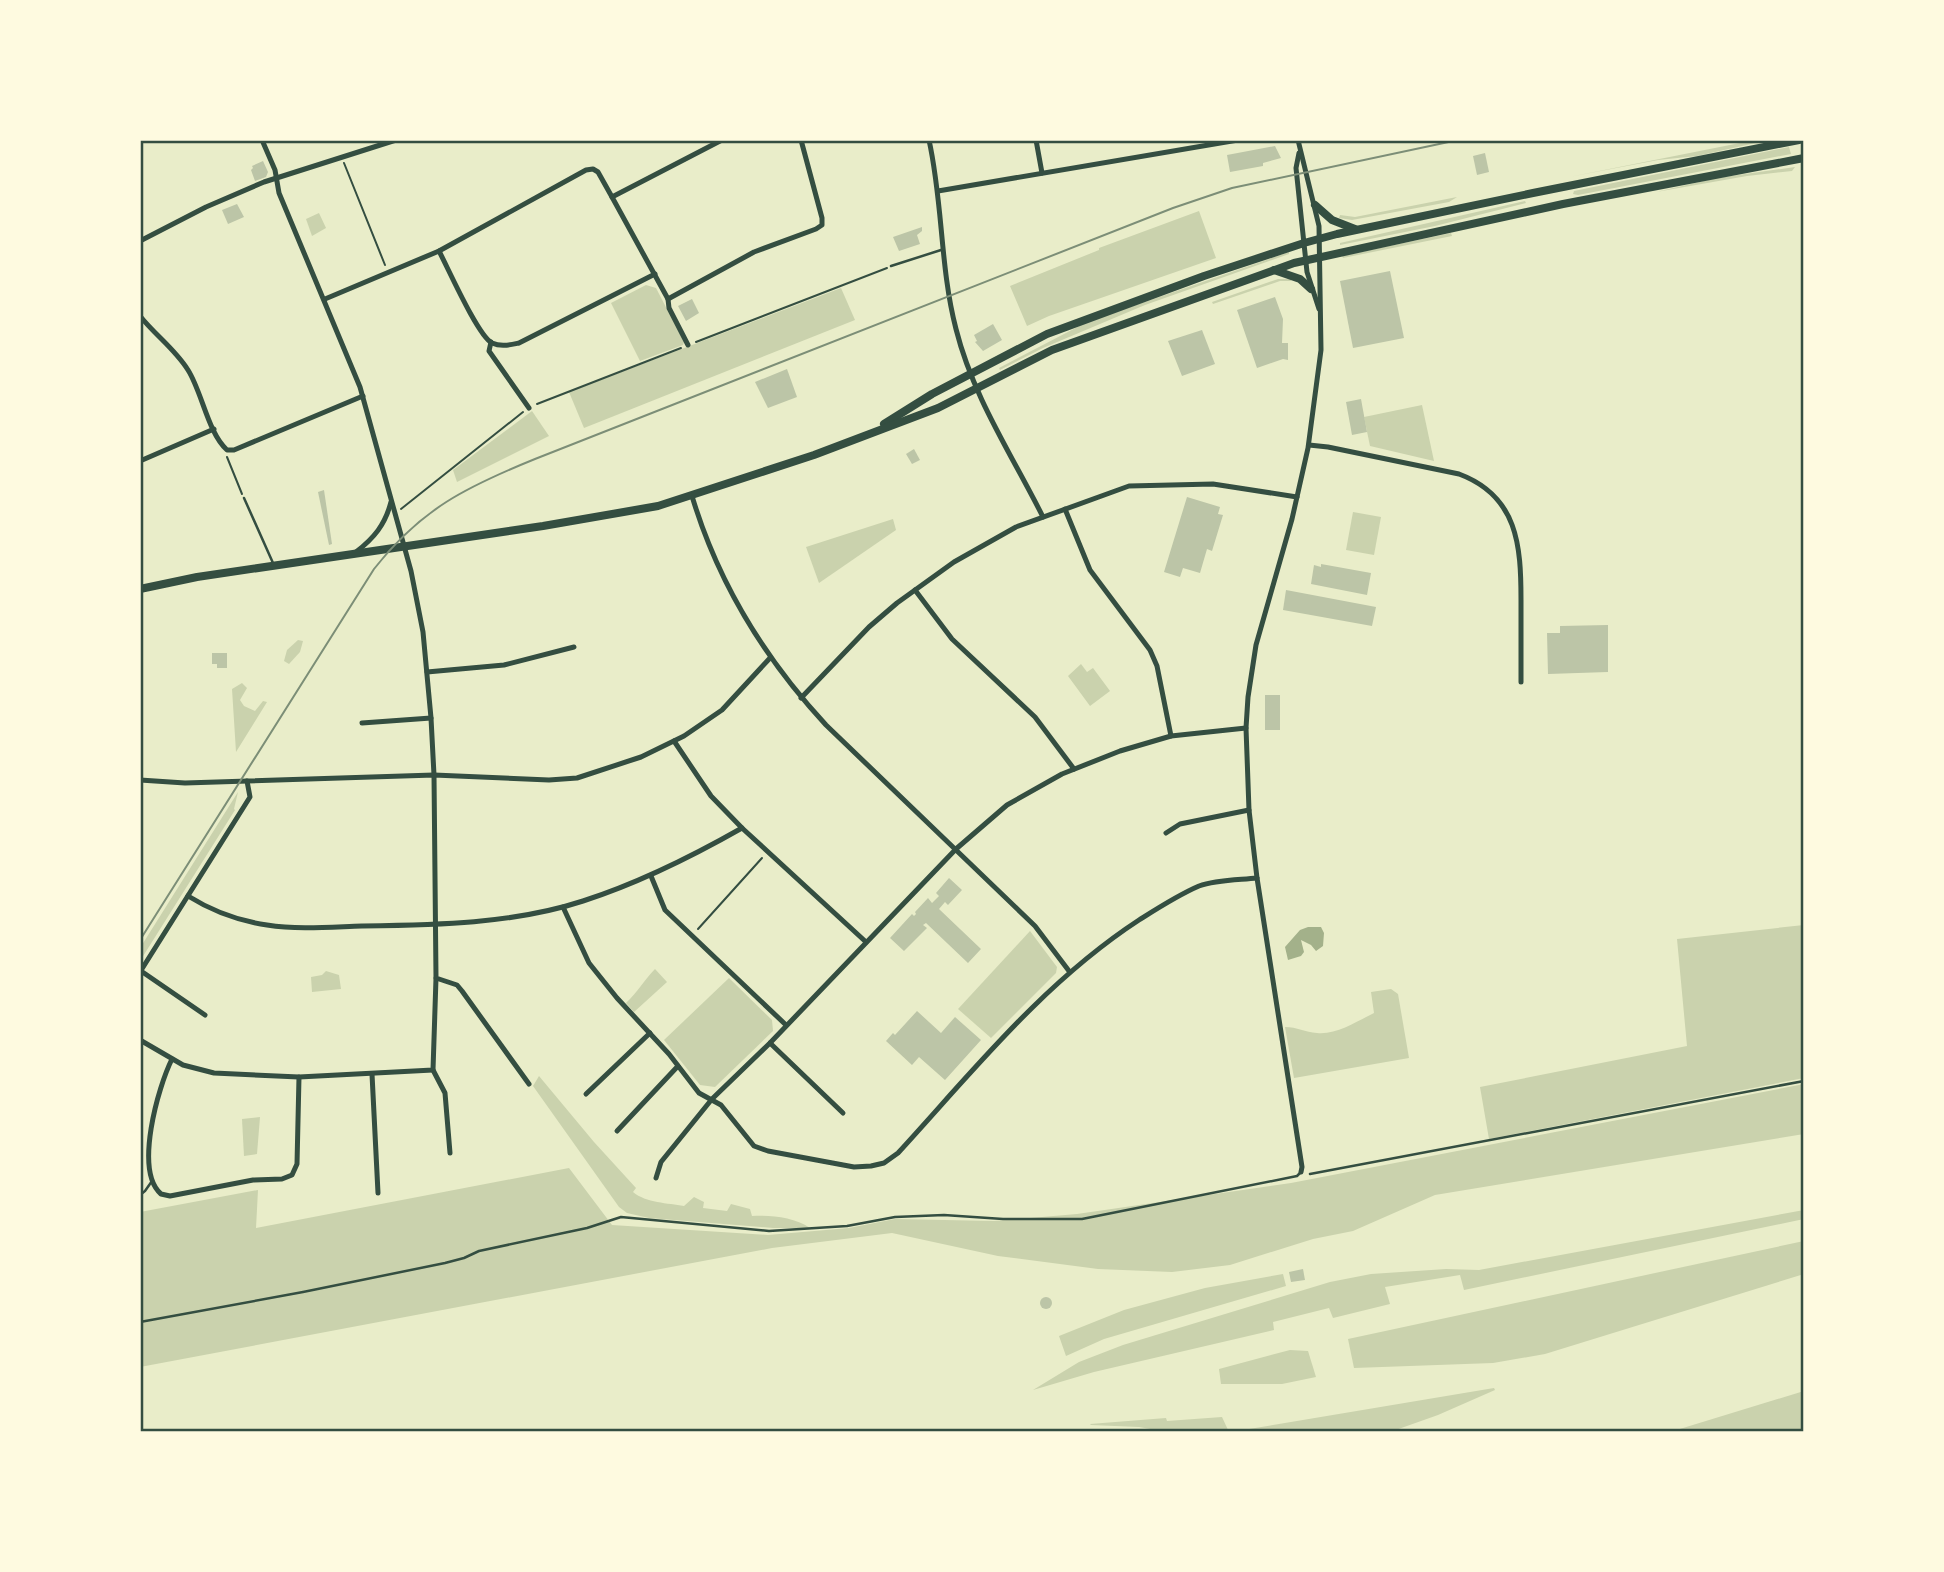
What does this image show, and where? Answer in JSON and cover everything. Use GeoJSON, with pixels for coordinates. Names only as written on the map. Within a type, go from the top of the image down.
{"type":"FeatureCollection","features":[{"type":"Feature","properties":{"kind":"main road"},"geometry":{"type":"LineString","coordinates":[[870,433],[932,394],[1047,334],[1319,238],[1799,140]]}},
{"type":"Feature","properties":{"kind":"main road"},"geometry":{"type":"LineString","coordinates":[[140,589],[197,577],[624,513],[692,496],[939,408],[1052,350],[1319,256],[1554,206],[1804,158]]}},
{"type":"Feature","properties":{"kind":"main road"},"geometry":{"type":"LineString","coordinates":[[1551,190],[1554,206]]}},
{"type":"Feature","properties":{"kind":"main road"},"geometry":{"type":"LineString","coordinates":[[1315,205],[1332,220],[1358,229]]}},
{"type":"Feature","properties":{"kind":"main road"},"geometry":{"type":"LineString","coordinates":[[1273,270],[1296,277],[1311,289]]}},
{"type":"Feature","properties":{"kind":"street"},"geometry":{"type":"LineString","coordinates":[[262,140],[275,170],[279,193],[363,396],[404,545],[423,632],[434,775],[436,978],[433,1070],[446,1093],[450,1153]]}},
{"type":"Feature","properties":{"kind":"street"},"geometry":{"type":"LineString","coordinates":[[140,241],[206,207],[276,179],[396,140]]}},
{"type":"Feature","properties":{"kind":"street"},"geometry":{"type":"LineString","coordinates":[[612,197],[722,140]]}},
{"type":"Feature","properties":{"kind":"street"},"geometry":{"type":"LineString","coordinates":[[668,299],[754,252],[822,225],[801,140]]}},
{"type":"Feature","properties":{"kind":"street"},"geometry":{"type":"LineString","coordinates":[[929,140],[938,191],[950,302],[970,374],[1043,517]]}},
{"type":"Feature","properties":{"kind":"street"},"geometry":{"type":"LineString","coordinates":[[1036,140],[1042,173]]}},
{"type":"Feature","properties":{"kind":"street"},"geometry":{"type":"LineString","coordinates":[[1186,140],[1188,148]]}},
{"type":"Feature","properties":{"kind":"street"},"geometry":{"type":"LineString","coordinates":[[938,191],[1238,140]]}},
{"type":"Feature","properties":{"kind":"street"},"geometry":{"type":"LineString","coordinates":[[1298,140],[1315,205],[1319,238],[1321,350],[1308,445],[1297,497],[1256,645],[1248,698],[1247,728],[1249,810],[1257,877],[1303,1167],[1301,1172]]}},
{"type":"Feature","properties":{"kind":"street"},"geometry":{"type":"LineString","coordinates":[[1300,150],[1296,168],[1306,260],[1311,289],[1320,313]]}},
{"type":"Feature","properties":{"kind":"street"},"geometry":{"type":"LineString","coordinates":[[325,299],[439,250],[586,170],[593,169],[598,172],[655,274],[688,345]]}},
{"type":"Feature","properties":{"kind":"street"},"geometry":{"type":"LineString","coordinates":[[439,250],[480,330],[491,342],[504,346],[519,343],[655,274]]}},
{"type":"Feature","properties":{"kind":"street"},"geometry":{"type":"LineString","coordinates":[[140,316],[190,372],[214,429],[227,450],[234,450],[363,396]]}},
{"type":"Feature","properties":{"kind":"street"},"geometry":{"type":"LineString","coordinates":[[491,342],[489,351],[494,361],[529,408]]}},
{"type":"Feature","properties":{"kind":"street"},"geometry":{"type":"LineString","coordinates":[[140,461],[214,429]]}},
{"type":"Feature","properties":{"kind":"street"},"geometry":{"type":"LineString","coordinates":[[1308,445],[1459,474],[1479,484],[1498,501],[1510,518],[1519,551],[1521,682]]}},
{"type":"Feature","properties":{"kind":"street"},"geometry":{"type":"LineString","coordinates":[[801,698],[869,627],[915,590],[983,545],[1016,527],[1129,486],[1213,484],[1297,497]]}},
{"type":"Feature","properties":{"kind":"street"},"geometry":{"type":"LineString","coordinates":[[692,496],[724,580],[770,658],[801,698],[1035,926],[1069,971]]}},
{"type":"Feature","properties":{"kind":"street"},"geometry":{"type":"LineString","coordinates":[[355,553],[379,531],[387,518],[391,502]]}},
{"type":"Feature","properties":{"kind":"street"},"geometry":{"type":"LineString","coordinates":[[1065,509],[1090,570],[1150,650],[1157,666],[1171,736]]}},
{"type":"Feature","properties":{"kind":"street"},"geometry":{"type":"LineString","coordinates":[[915,590],[952,639],[1035,717],[1074,769]]}},
{"type":"Feature","properties":{"kind":"street"},"geometry":{"type":"LineString","coordinates":[[427,672],[504,665],[574,647]]}},
{"type":"Feature","properties":{"kind":"street"},"geometry":{"type":"LineString","coordinates":[[140,780],[185,783],[434,775],[549,780],[577,778],[641,757],[674,741],[722,710],[770,658]]}},
{"type":"Feature","properties":{"kind":"street"},"geometry":{"type":"LineString","coordinates":[[362,723],[430,718]]}},
{"type":"Feature","properties":{"kind":"street"},"geometry":{"type":"LineString","coordinates":[[656,1178],[661,1161],[712,1100],[956,849],[1007,805],[1074,769],[1120,751],[1171,736],[1247,728]]}},
{"type":"Feature","properties":{"kind":"street"},"geometry":{"type":"LineString","coordinates":[[674,741],[711,796],[866,942]]}},
{"type":"Feature","properties":{"kind":"street"},"geometry":{"type":"LineString","coordinates":[[205,1015],[140,972],[250,797],[247,781]]}},
{"type":"Feature","properties":{"kind":"street"},"geometry":{"type":"LineString","coordinates":[[1166,833],[1180,824],[1249,810]]}},
{"type":"Feature","properties":{"kind":"street"},"geometry":{"type":"LineString","coordinates":[[188,896],[216,911],[241,920],[293,928],[435,925],[515,916],[562,907],[651,876],[742,828]]}},
{"type":"Feature","properties":{"kind":"street"},"geometry":{"type":"LineString","coordinates":[[651,876],[665,910],[786,1026]]}},
{"type":"Feature","properties":{"kind":"street"},"geometry":{"type":"LineString","coordinates":[[562,907],[589,963],[699,1093],[721,1105],[754,1146],[854,1167],[871,1167],[884,1163],[898,1153],[1023,1015],[1069,971],[1157,908],[1201,885],[1257,877]]}},
{"type":"Feature","properties":{"kind":"street"},"geometry":{"type":"LineString","coordinates":[[436,978],[452,983],[462,991],[528,1084]]}},
{"type":"Feature","properties":{"kind":"street"},"geometry":{"type":"LineString","coordinates":[[586,1094],[650,1033]]}},
{"type":"Feature","properties":{"kind":"street"},"geometry":{"type":"LineString","coordinates":[[140,1040],[183,1065],[214,1073],[299,1077],[433,1070]]}},
{"type":"Feature","properties":{"kind":"street"},"geometry":{"type":"LineString","coordinates":[[770,1043],[843,1113]]}},
{"type":"Feature","properties":{"kind":"street"},"geometry":{"type":"LineString","coordinates":[[172,1059],[163,1076],[150,1131],[152,1181],[156,1190],[170,1196],[256,1180],[282,1179],[292,1175],[297,1164],[299,1077]]}},
{"type":"Feature","properties":{"kind":"street"},"geometry":{"type":"LineString","coordinates":[[617,1131],[678,1066]]}},
{"type":"Feature","properties":{"kind":"street"},"geometry":{"type":"LineString","coordinates":[[372,1074],[379,1194]]}},
{"type":"Feature","properties":{"kind":"lane"},"geometry":{"type":"LineString","coordinates":[[891,267],[944,249]]}},
{"type":"Feature","properties":{"kind":"lane"},"geometry":{"type":"LineString","coordinates":[[244,498],[275,566]]}},
{"type":"Feature","properties":{"kind":"lane"},"geometry":{"type":"LineString","coordinates":[[1310,1174],[1804,1081]]}},
{"type":"Feature","properties":{"kind":"lane"},"geometry":{"type":"LineString","coordinates":[[140,1322],[303,1293],[445,1263],[479,1251],[587,1228],[621,1217],[769,1231],[824,1228],[895,1217],[920,1216],[1082,1219],[1297,1176],[1301,1172]]}},
{"type":"Feature","properties":{"kind":"lane"},"geometry":{"type":"LineString","coordinates":[[140,1195],[152,1181]]}},
{"type":"Feature","properties":{"kind":"path"},"geometry":{"type":"LineString","coordinates":[[342,158],[388,273]]}},
{"type":"Feature","properties":{"kind":"path"},"geometry":{"type":"LineString","coordinates":[[404,507],[529,408],[548,398],[891,267]]}},
{"type":"Feature","properties":{"kind":"path"},"geometry":{"type":"LineString","coordinates":[[227,450],[226,458],[244,498]]}},
{"type":"Feature","properties":{"kind":"path"},"geometry":{"type":"LineString","coordinates":[[692,935],[768,852]]}},
{"type":"Feature","properties":{"kind":"shaded area"},"geometry":{"type":"Polygon","coordinates":[[[1755,140],[1769,140],[1697,156],[1658,160],[1569,177],[1755,140]]]}},
{"type":"Feature","properties":{"kind":"shaded area"},"geometry":{"type":"Polygon","coordinates":[[[1789,147],[1791,154],[1573,194],[1574,191],[1789,147]]]}},
{"type":"Feature","properties":{"kind":"shaded area"},"geometry":{"type":"Polygon","coordinates":[[[1795,167],[1792,171],[1656,192],[1717,178],[1795,167]]]}},
{"type":"Feature","properties":{"kind":"shaded area"},"geometry":{"type":"Polygon","coordinates":[[[1457,197],[1449,202],[1352,220],[1339,218],[1340,215],[1355,217],[1457,197]]]}},
{"type":"Feature","properties":{"kind":"shaded area"},"geometry":{"type":"Polygon","coordinates":[[[1525,201],[1526,203],[1435,226],[1340,245],[1340,243],[1525,201]]]}},
{"type":"Feature","properties":{"kind":"shaded area"},"geometry":{"type":"Polygon","coordinates":[[[1199,211],[1216,258],[1027,326],[1010,286],[1099,248],[1199,211]]]}},
{"type":"Feature","properties":{"kind":"shaded area"},"geometry":{"type":"Polygon","coordinates":[[[319,213],[326,228],[312,236],[306,219],[319,213]]]}},
{"type":"Feature","properties":{"kind":"shaded area"},"geometry":{"type":"Polygon","coordinates":[[[1451,233],[1452,236],[1343,258],[1342,256],[1451,233]]]}},
{"type":"Feature","properties":{"kind":"shaded area"},"geometry":{"type":"Polygon","coordinates":[[[1289,252],[1145,305],[1043,348],[1000,370],[999,368],[1087,322],[1289,252]]]}},
{"type":"Feature","properties":{"kind":"shaded area"},"geometry":{"type":"Polygon","coordinates":[[[1278,279],[1292,279],[1213,304],[1212,302],[1278,279]]]}},
{"type":"Feature","properties":{"kind":"shaded area"},"geometry":{"type":"Polygon","coordinates":[[[646,285],[656,288],[684,342],[683,345],[640,361],[611,303],[646,285]]]}},
{"type":"Feature","properties":{"kind":"shaded area"},"geometry":{"type":"Polygon","coordinates":[[[841,288],[855,320],[584,428],[569,392],[841,288]]]}},
{"type":"Feature","properties":{"kind":"shaded area"},"geometry":{"type":"Polygon","coordinates":[[[1422,405],[1434,461],[1370,446],[1364,417],[1422,405]]]}},
{"type":"Feature","properties":{"kind":"shaded area"},"geometry":{"type":"Polygon","coordinates":[[[532,411],[549,436],[457,482],[453,470],[532,411]]]}},
{"type":"Feature","properties":{"kind":"shaded area"},"geometry":{"type":"Polygon","coordinates":[[[1353,512],[1381,517],[1374,555],[1346,550],[1353,512]]]}},
{"type":"Feature","properties":{"kind":"shaded area"},"geometry":{"type":"Polygon","coordinates":[[[893,519],[896,530],[819,583],[806,547],[893,519]]]}},
{"type":"Feature","properties":{"kind":"shaded area"},"geometry":{"type":"Polygon","coordinates":[[[298,640],[303,641],[300,652],[289,664],[284,661],[287,650],[298,640]]]}},
{"type":"Feature","properties":{"kind":"shaded area"},"geometry":{"type":"Polygon","coordinates":[[[1081,664],[1087,672],[1093,668],[1110,691],[1090,706],[1068,676],[1081,664]]]}},
{"type":"Feature","properties":{"kind":"shaded area"},"geometry":{"type":"Polygon","coordinates":[[[242,683],[247,688],[240,700],[244,706],[255,711],[263,701],[267,702],[236,752],[232,689],[242,683]]]}},
{"type":"Feature","properties":{"kind":"shaded area"},"geometry":{"type":"Polygon","coordinates":[[[238,792],[235,810],[140,961],[140,948],[238,792]]]}},
{"type":"Feature","properties":{"kind":"shaded area"},"geometry":{"type":"Polygon","coordinates":[[[1804,925],[1804,1078],[1489,1139],[1480,1087],[1687,1046],[1677,939],[1804,925]]]}},
{"type":"Feature","properties":{"kind":"shaded area"},"geometry":{"type":"Polygon","coordinates":[[[1321,927],[1324,933],[1323,946],[1316,951],[1301,940],[1304,952],[1301,956],[1288,960],[1285,947],[1300,930],[1321,927]]]}},
{"type":"Feature","properties":{"kind":"shaded area"},"geometry":{"type":"Polygon","coordinates":[[[1030,931],[1057,967],[1056,973],[991,1038],[958,1009],[1030,931]]]}},
{"type":"Feature","properties":{"kind":"shaded area"},"geometry":{"type":"Polygon","coordinates":[[[655,969],[667,982],[634,1012],[626,1003],[655,969]]]}},
{"type":"Feature","properties":{"kind":"shaded area"},"geometry":{"type":"Polygon","coordinates":[[[326,971],[339,975],[341,989],[312,992],[311,977],[322,975],[326,971]]]}},
{"type":"Feature","properties":{"kind":"shaded area"},"geometry":{"type":"Polygon","coordinates":[[[729,978],[772,1020],[773,1031],[715,1087],[700,1085],[664,1040],[729,978]]]}},
{"type":"Feature","properties":{"kind":"shaded area"},"geometry":{"type":"Polygon","coordinates":[[[1391,989],[1398,994],[1409,1058],[1294,1078],[1285,1027],[1317,1033],[1339,1030],[1374,1013],[1371,992],[1391,989]]]}},
{"type":"Feature","properties":{"kind":"shaded area"},"geometry":{"type":"Polygon","coordinates":[[[539,1076],[636,1188],[633,1192],[638,1196],[684,1206],[694,1197],[704,1202],[703,1208],[727,1211],[731,1204],[750,1209],[752,1216],[797,1221],[810,1228],[773,1228],[649,1218],[627,1213],[619,1207],[533,1086],[539,1076]]]}},
{"type":"Feature","properties":{"kind":"shaded area"},"geometry":{"type":"Polygon","coordinates":[[[1804,1084],[1804,1134],[1435,1195],[1353,1231],[1313,1239],[1230,1265],[1172,1272],[1098,1269],[998,1256],[892,1233],[772,1248],[140,1367],[140,1212],[258,1190],[256,1228],[569,1168],[612,1225],[768,1235],[849,1228],[895,1219],[994,1221],[1077,1214],[1291,1183],[1804,1084]]]}},
{"type":"Feature","properties":{"kind":"shaded area"},"geometry":{"type":"Polygon","coordinates":[[[260,1117],[257,1154],[244,1156],[242,1119],[260,1117]]]}},
{"type":"Feature","properties":{"kind":"shaded area"},"geometry":{"type":"Polygon","coordinates":[[[1804,1210],[1804,1219],[1464,1290],[1460,1275],[1385,1287],[1390,1304],[1333,1318],[1329,1308],[1273,1322],[1274,1330],[1094,1372],[1033,1390],[1079,1362],[1123,1345],[1330,1282],[1371,1274],[1446,1269],[1479,1270],[1804,1210]]]}},
{"type":"Feature","properties":{"kind":"shaded area"},"geometry":{"type":"Polygon","coordinates":[[[1804,1241],[1804,1274],[1545,1354],[1493,1363],[1354,1368],[1348,1339],[1804,1241]]]}},
{"type":"Feature","properties":{"kind":"shaded area"},"geometry":{"type":"Polygon","coordinates":[[[1283,1274],[1286,1286],[1104,1339],[1066,1356],[1059,1336],[1124,1310],[1205,1288],[1283,1274]]]}},
{"type":"Feature","properties":{"kind":"shaded area"},"geometry":{"type":"Polygon","coordinates":[[[1290,1350],[1308,1351],[1316,1377],[1282,1384],[1221,1384],[1219,1369],[1290,1350]]]}},
{"type":"Feature","properties":{"kind":"shaded area"},"geometry":{"type":"Polygon","coordinates":[[[1494,1388],[1495,1390],[1390,1432],[1229,1432],[1494,1388]]]}},
{"type":"Feature","properties":{"kind":"shaded area"},"geometry":{"type":"Polygon","coordinates":[[[1804,1391],[1804,1432],[1670,1432],[1804,1391]]]}},
{"type":"Feature","properties":{"kind":"shaded area"},"geometry":{"type":"Polygon","coordinates":[[[1222,1417],[1229,1432],[1167,1432],[1090,1424],[1222,1417]]]}},
{"type":"Feature","properties":{"kind":"building"},"geometry":{"type":"Polygon","coordinates":[[[1275,146],[1281,158],[1263,163],[1263,166],[1230,172],[1227,155],[1275,146]]]}},
{"type":"Feature","properties":{"kind":"building"},"geometry":{"type":"Polygon","coordinates":[[[1485,153],[1489,172],[1477,175],[1473,156],[1485,153]]]}},
{"type":"Feature","properties":{"kind":"building"},"geometry":{"type":"Polygon","coordinates":[[[263,161],[268,172],[266,177],[255,181],[252,166],[263,161]]]}},
{"type":"Feature","properties":{"kind":"building"},"geometry":{"type":"Polygon","coordinates":[[[237,204],[244,217],[228,224],[222,210],[237,204]]]}},
{"type":"Feature","properties":{"kind":"building"},"geometry":{"type":"Polygon","coordinates":[[[922,227],[922,231],[917,235],[920,244],[899,251],[893,237],[922,227]]]}},
{"type":"Feature","properties":{"kind":"building"},"geometry":{"type":"Polygon","coordinates":[[[1390,271],[1404,338],[1353,348],[1340,281],[1390,271]]]}},
{"type":"Feature","properties":{"kind":"building"},"geometry":{"type":"Polygon","coordinates":[[[1275,297],[1283,319],[1282,343],[1288,343],[1288,360],[1283,359],[1257,368],[1237,310],[1275,297]]]}},
{"type":"Feature","properties":{"kind":"building"},"geometry":{"type":"Polygon","coordinates":[[[692,299],[699,313],[686,321],[678,306],[692,299]]]}},
{"type":"Feature","properties":{"kind":"building"},"geometry":{"type":"Polygon","coordinates":[[[993,324],[1002,340],[983,351],[975,342],[977,341],[974,335],[993,324]]]}},
{"type":"Feature","properties":{"kind":"building"},"geometry":{"type":"Polygon","coordinates":[[[1202,330],[1215,364],[1182,376],[1168,341],[1202,330]]]}},
{"type":"Feature","properties":{"kind":"building"},"geometry":{"type":"Polygon","coordinates":[[[787,369],[797,397],[768,408],[755,382],[787,369]]]}},
{"type":"Feature","properties":{"kind":"building"},"geometry":{"type":"Polygon","coordinates":[[[1361,399],[1367,432],[1352,435],[1346,402],[1361,399]]]}},
{"type":"Feature","properties":{"kind":"building"},"geometry":{"type":"Polygon","coordinates":[[[914,449],[920,460],[912,464],[906,454],[914,449]]]}},
{"type":"Feature","properties":{"kind":"building"},"geometry":{"type":"Polygon","coordinates":[[[324,490],[332,544],[329,545],[318,492],[324,490]]]}},
{"type":"Feature","properties":{"kind":"building"},"geometry":{"type":"Polygon","coordinates":[[[1187,497],[1220,507],[1218,514],[1223,515],[1212,551],[1207,549],[1200,573],[1183,568],[1180,577],[1164,572],[1187,497]]]}},
{"type":"Feature","properties":{"kind":"building"},"geometry":{"type":"Polygon","coordinates":[[[1321,564],[1371,573],[1367,595],[1311,584],[1314,565],[1321,567],[1321,564]]]}},
{"type":"Feature","properties":{"kind":"building"},"geometry":{"type":"Polygon","coordinates":[[[1286,590],[1376,607],[1372,626],[1283,610],[1286,590]]]}},
{"type":"Feature","properties":{"kind":"building"},"geometry":{"type":"Polygon","coordinates":[[[1608,625],[1608,672],[1548,674],[1547,633],[1560,633],[1560,626],[1608,625]]]}},
{"type":"Feature","properties":{"kind":"building"},"geometry":{"type":"Polygon","coordinates":[[[212,653],[227,653],[227,668],[217,668],[217,664],[212,664],[212,653]]]}},
{"type":"Feature","properties":{"kind":"building"},"geometry":{"type":"Polygon","coordinates":[[[1265,695],[1280,695],[1280,730],[1265,730],[1265,695]]]}},
{"type":"Feature","properties":{"kind":"building"},"geometry":{"type":"Polygon","coordinates":[[[949,878],[962,890],[948,905],[945,902],[939,909],[981,949],[968,963],[926,923],[923,925],[927,928],[904,951],[890,938],[912,914],[916,914],[928,898],[932,903],[939,896],[936,893],[949,878]]]}},
{"type":"Feature","properties":{"kind":"building"},"geometry":{"type":"Polygon","coordinates":[[[917,1011],[941,1033],[955,1017],[981,1040],[945,1080],[919,1057],[912,1065],[886,1041],[917,1011]]]}},
{"type":"Feature","properties":{"kind":"building"},"geometry":{"type":"Polygon","coordinates":[[[1303,1269],[1305,1280],[1291,1282],[1289,1272],[1303,1269]]]}},
{"type":"Feature","properties":{"kind":"building"},"geometry":{"type":"Polygon","coordinates":[[[1046,1297],[1052,1303],[1046,1309],[1040,1303],[1046,1297]]]}},
{"type":"Feature","properties":{"kind":"tram line"},"geometry":{"type":"LineString","coordinates":[[140,940],[374,569],[409,530],[446,502],[466,490],[535,459],[1173,208],[1232,188],[1458,140]]}}]}
